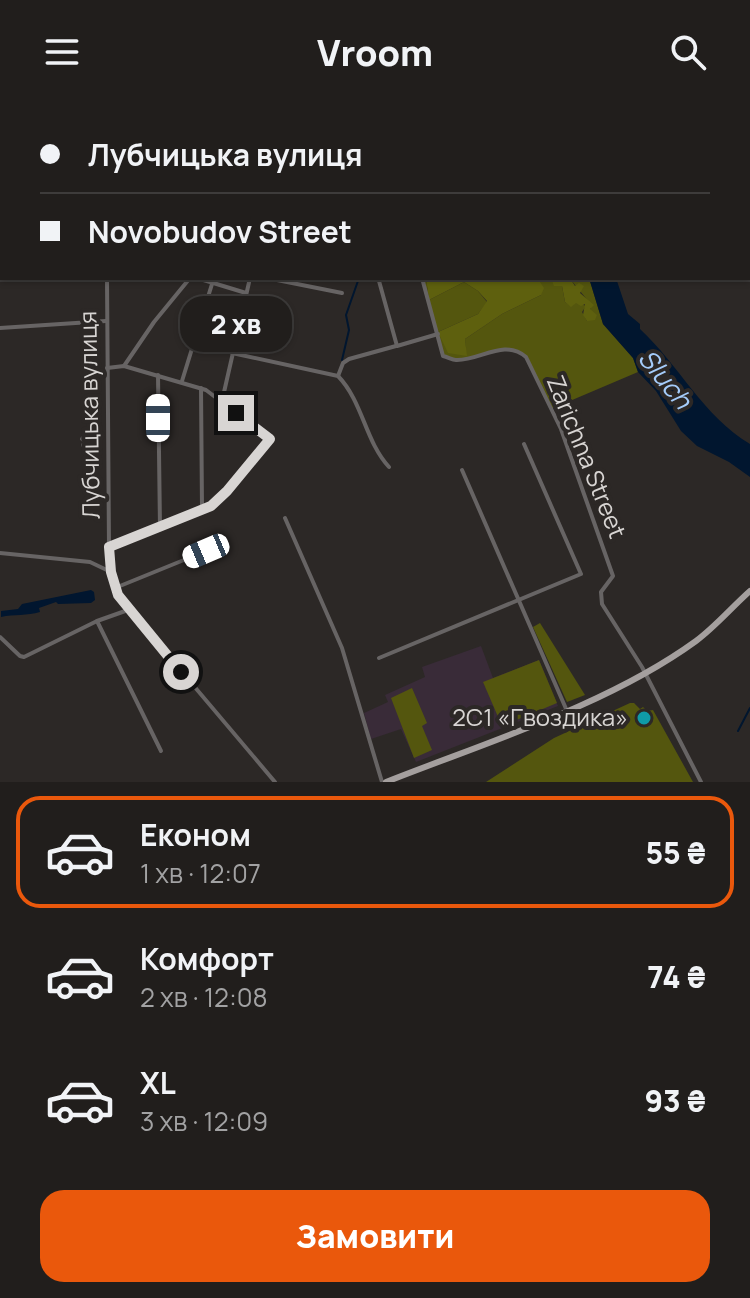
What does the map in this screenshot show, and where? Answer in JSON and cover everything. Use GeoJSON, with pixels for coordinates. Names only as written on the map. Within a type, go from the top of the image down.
{"type":"FeatureCollection","features":[{"type":"Feature","properties":{"kind":"main road"},"geometry":{"type":"LineString","coordinates":[[384,782],[567,711],[644,673],[697,640],[750,591]]}},
{"type":"Feature","properties":{"kind":"street","name":"Лубчицька вулиця"},"geometry":{"type":"LineString","coordinates":[[107,280],[109,547],[115,588],[128,610],[275,782]]}},
{"type":"Feature","properties":{"kind":"street"},"geometry":{"type":"LineString","coordinates":[[124,366],[188,280]]}},
{"type":"Feature","properties":{"kind":"street"},"geometry":{"type":"LineString","coordinates":[[202,280],[246,293]]}},
{"type":"Feature","properties":{"kind":"street"},"geometry":{"type":"LineString","coordinates":[[222,401],[249,280]]}},
{"type":"Feature","properties":{"kind":"street"},"geometry":{"type":"LineString","coordinates":[[277,280],[342,293]]}},
{"type":"Feature","properties":{"kind":"street","name":"Zarichna Street"},"geometry":{"type":"LineString","coordinates":[[422,280],[443,356],[456,360],[505,349],[526,357],[561,429],[613,576],[601,592],[602,604],[644,673]]}},
{"type":"Feature","properties":{"kind":"street"},"geometry":{"type":"LineString","coordinates":[[379,281],[397,346]]}},
{"type":"Feature","properties":{"kind":"street"},"geometry":{"type":"LineString","coordinates":[[181,382],[212,284]]}},
{"type":"Feature","properties":{"kind":"street"},"geometry":{"type":"LineString","coordinates":[[0,328],[106,321]]}},
{"type":"Feature","properties":{"kind":"street"},"geometry":{"type":"LineString","coordinates":[[338,376],[343,363],[349,359],[438,334]]}},
{"type":"Feature","properties":{"kind":"street"},"geometry":{"type":"LineString","coordinates":[[232,353],[338,376],[346,384],[377,450],[389,467]]}},
{"type":"Feature","properties":{"kind":"street"},"geometry":{"type":"LineString","coordinates":[[107,368],[124,366],[201,388],[270,439],[220,499],[202,510],[109,547]]}},
{"type":"Feature","properties":{"kind":"street"},"geometry":{"type":"LineString","coordinates":[[158,375],[160,528]]}},
{"type":"Feature","properties":{"kind":"street"},"geometry":{"type":"LineString","coordinates":[[201,388],[202,510]]}},
{"type":"Feature","properties":{"kind":"street"},"geometry":{"type":"LineString","coordinates":[[379,658],[581,574],[524,444]]}},
{"type":"Feature","properties":{"kind":"street"},"geometry":{"type":"LineString","coordinates":[[462,470],[567,711]]}},
{"type":"Feature","properties":{"kind":"street"},"geometry":{"type":"LineString","coordinates":[[285,518],[342,648],[384,782]]}},
{"type":"Feature","properties":{"kind":"street"},"geometry":{"type":"LineString","coordinates":[[115,588],[206,551]]}},
{"type":"Feature","properties":{"kind":"street"},"geometry":{"type":"LineString","coordinates":[[0,553],[90,562],[111,572]]}},
{"type":"Feature","properties":{"kind":"street"},"geometry":{"type":"LineString","coordinates":[[0,637],[24,657],[97,621],[128,610]]}},
{"type":"Feature","properties":{"kind":"street"},"geometry":{"type":"LineString","coordinates":[[97,621],[161,751]]}},
{"type":"Feature","properties":{"kind":"street"},"geometry":{"type":"LineString","coordinates":[[644,673],[701,782]]}},
{"type":"Feature","properties":{"kind":"shaded area"},"geometry":{"type":"Polygon","coordinates":[[[423,280],[426,280],[429,300],[464,282],[487,302],[478,314],[438,332],[466,355],[465,339],[502,314],[541,295],[532,280],[551,280],[562,286],[565,302],[571,306],[576,302],[586,306],[582,312],[587,321],[591,306],[571,280],[590,280],[603,324],[633,358],[638,372],[551,409],[526,357],[518,352],[501,350],[456,360],[443,356],[423,280]]]}},
{"type":"Feature","properties":{"kind":"shaded area"},"geometry":{"type":"Polygon","coordinates":[[[426,280],[532,280],[540,282],[544,288],[541,295],[502,314],[465,339],[467,356],[448,353],[438,332],[478,314],[487,301],[464,282],[429,300],[426,280]]]}},
{"type":"Feature","properties":{"kind":"shaded area"},"geometry":{"type":"Polygon","coordinates":[[[552,280],[571,280],[575,286],[579,283],[584,286],[580,293],[594,305],[590,309],[597,315],[595,320],[587,321],[583,315],[585,304],[581,306],[576,303],[571,307],[565,302],[562,286],[554,286],[552,280]]]}},
{"type":"Feature","properties":{"kind":"shaded area"},"geometry":{"type":"Polygon","coordinates":[[[540,623],[585,695],[567,702],[533,627],[540,623]]]}},
{"type":"Feature","properties":{"kind":"shaded area"},"geometry":{"type":"Polygon","coordinates":[[[481,646],[493,678],[539,660],[558,706],[416,762],[401,729],[371,739],[364,713],[388,702],[385,695],[425,677],[422,667],[481,646]]]}},
{"type":"Feature","properties":{"kind":"shaded area"},"geometry":{"type":"Polygon","coordinates":[[[539,660],[557,703],[502,726],[483,682],[539,660]]]}},
{"type":"Feature","properties":{"kind":"shaded area"},"geometry":{"type":"Polygon","coordinates":[[[412,688],[427,723],[422,726],[432,750],[414,758],[391,698],[412,688]]]}},
{"type":"Feature","properties":{"kind":"shaded area"},"geometry":{"type":"Polygon","coordinates":[[[630,703],[640,709],[653,710],[693,782],[486,782],[554,738],[630,703]]]}},
{"type":"Feature","properties":{"kind":"water","name":"Sluch"},"geometry":{"type":"Polygon","coordinates":[[[590,280],[617,280],[628,314],[640,324],[640,329],[718,419],[750,444],[750,477],[697,446],[681,431],[656,391],[638,372],[633,358],[603,324],[590,280]]]}},
{"type":"Feature","properties":{"kind":"water"},"geometry":{"type":"Polygon","coordinates":[[[91,590],[95,600],[91,603],[56,602],[39,608],[40,612],[1,617],[1,611],[18,609],[22,604],[91,590]]]}},
{"type":"Feature","properties":{"kind":"waterway"},"geometry":{"type":"LineString","coordinates":[[342,360],[349,330],[346,315],[358,280]]}},
{"type":"Feature","properties":{"kind":"waterway"},"geometry":{"type":"LineString","coordinates":[[738,731],[750,708]]}},
{"type":"Feature","properties":{"kind":"place","name":"2С1 «Гвоздика»"},"geometry":{"type":"Point","coordinates":[644,718]}},
{"type":"Feature","properties":{"kind":"route"},"geometry":{"type":"LineString","coordinates":[[181,672],[118,595],[111,572],[109,547],[183,519],[220,499],[270,439],[236,413]]}}]}
